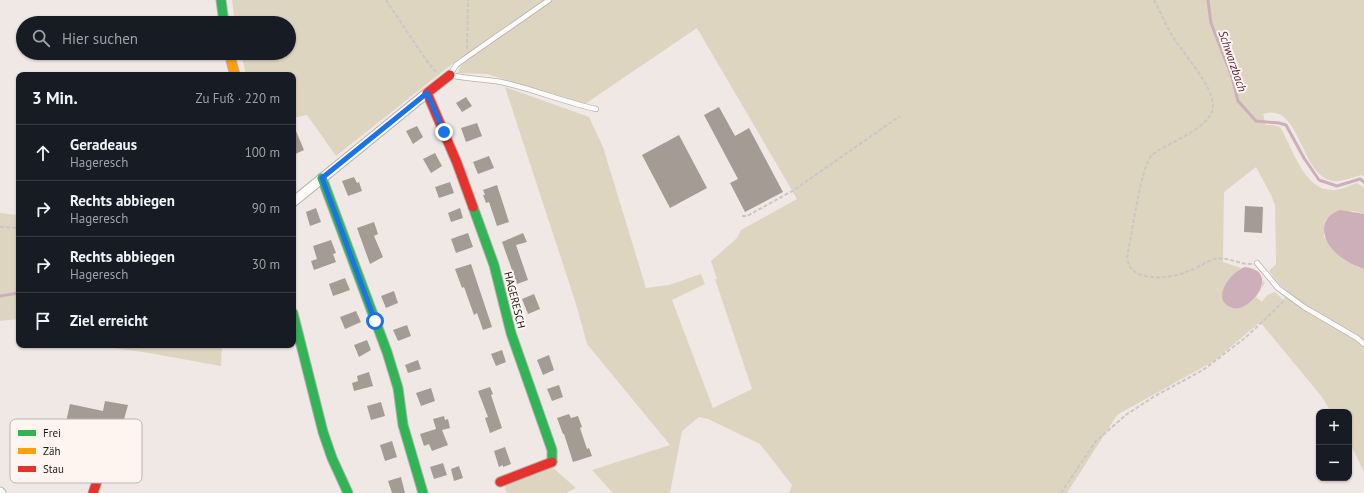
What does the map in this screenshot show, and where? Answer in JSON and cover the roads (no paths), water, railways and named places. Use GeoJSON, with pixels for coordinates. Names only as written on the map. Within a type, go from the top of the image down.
{"type":"FeatureCollection","features":[{"type":"Feature","properties":{"kind":"street"},"geometry":{"type":"LineString","coordinates":[[221,0],[223,16]]}},
{"type":"Feature","properties":{"kind":"street"},"geometry":{"type":"LineString","coordinates":[[231,60],[234,72]]}},
{"type":"Feature","properties":{"kind":"street"},"geometry":{"type":"LineString","coordinates":[[296,200],[446,78]]}},
{"type":"Feature","properties":{"kind":"street","name":"HAGERESCH"},"geometry":{"type":"LineString","coordinates":[[427,93],[457,163],[494,265],[511,333],[552,450],[552,463],[500,482]]}},
{"type":"Feature","properties":{"kind":"street"},"geometry":{"type":"LineString","coordinates":[[322,178],[387,352],[398,388],[403,425],[423,493]]}},
{"type":"Feature","properties":{"kind":"street"},"geometry":{"type":"LineString","coordinates":[[296,325],[323,432],[332,458],[348,493]]}},
{"type":"Feature","properties":{"kind":"street"},"geometry":{"type":"LineString","coordinates":[[93,493],[96,483]]}},
{"type":"Feature","properties":{"kind":"lane"},"geometry":{"type":"LineString","coordinates":[[446,78],[456,65],[549,0]]}},
{"type":"Feature","properties":{"kind":"lane"},"geometry":{"type":"LineString","coordinates":[[446,78],[503,82],[580,106],[596,109]]}},
{"type":"Feature","properties":{"kind":"lane"},"geometry":{"type":"LineString","coordinates":[[1257,263],[1278,288],[1304,308],[1357,338],[1364,344]]}},
{"type":"Feature","properties":{"kind":"waterway","name":"Schwarzbach"},"geometry":{"type":"LineString","coordinates":[[1208,0],[1211,23],[1232,77],[1238,101],[1256,121],[1286,125],[1304,158],[1319,180],[1337,186],[1360,179],[1364,182]]}},
{"type":"Feature","properties":{"kind":"waterway"},"geometry":{"type":"LineString","coordinates":[[0,296],[16,293]]}}]}
